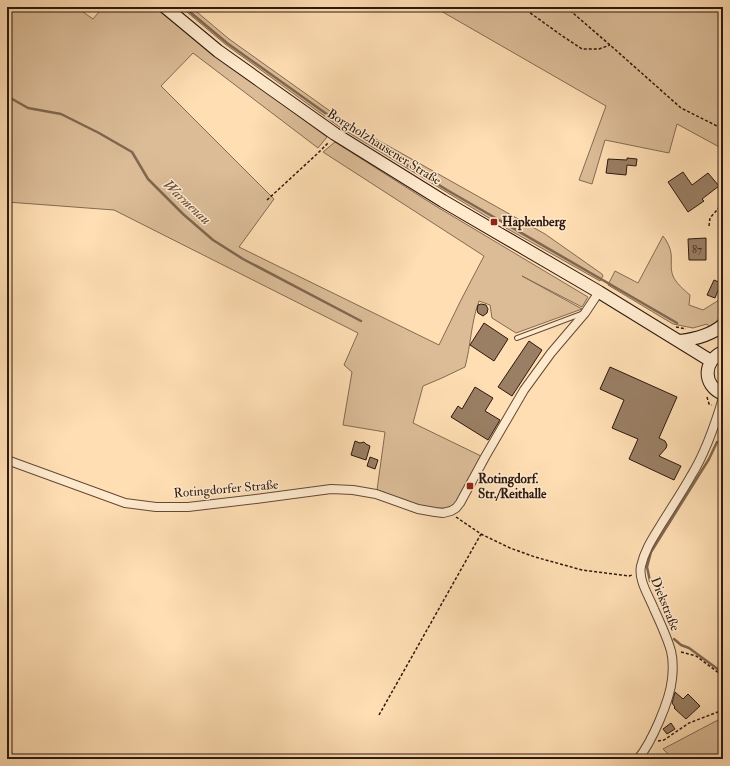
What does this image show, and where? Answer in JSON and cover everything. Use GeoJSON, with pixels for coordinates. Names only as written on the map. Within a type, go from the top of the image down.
{"type":"FeatureCollection","features":[{"type":"Feature","properties":{"kind":"main road","name":"Borgholzhausener Straße"},"geometry":{"type":"LineString","coordinates":[[165,7],[218,51],[335,134],[443,201],[599,292],[711,361]]}},
{"type":"Feature","properties":{"kind":"main road"},"geometry":{"type":"LineString","coordinates":[[680,341],[709,334],[723,325]]}},
{"type":"Feature","properties":{"kind":"main road"},"geometry":{"type":"LineString","coordinates":[[723,352],[711,361],[707,374],[712,387],[723,394]]}},
{"type":"Feature","properties":{"kind":"street"},"geometry":{"type":"LineString","coordinates":[[451,511],[460,503],[524,390],[550,353],[586,313],[599,292]]}},
{"type":"Feature","properties":{"kind":"street","name":"Diekstraße"},"geometry":{"type":"LineString","coordinates":[[638,759],[648,745],[668,699],[672,679],[671,652],[661,624],[644,587],[640,574],[641,567],[646,549],[692,475],[706,448],[723,398]]}},
{"type":"Feature","properties":{"kind":"street","name":"Rotingdorfer Straße"},"geometry":{"type":"LineString","coordinates":[[7,460],[125,503],[188,507],[330,489],[353,490],[376,494],[418,509],[443,513],[451,511]]}},
{"type":"Feature","properties":{"kind":"lane"},"geometry":{"type":"LineString","coordinates":[[517,338],[586,313]]}},
{"type":"Feature","properties":{"kind":"path"},"geometry":{"type":"LineString","coordinates":[[522,7],[582,48],[599,50],[610,45]]}},
{"type":"Feature","properties":{"kind":"path"},"geometry":{"type":"LineString","coordinates":[[566,7],[681,108],[723,129]]}},
{"type":"Feature","properties":{"kind":"path"},"geometry":{"type":"LineString","coordinates":[[268,200],[317,154],[335,134]]}},
{"type":"Feature","properties":{"kind":"path"},"geometry":{"type":"LineString","coordinates":[[709,226],[710,218],[723,203]]}},
{"type":"Feature","properties":{"kind":"path"},"geometry":{"type":"LineString","coordinates":[[451,511],[456,517],[481,534],[535,558],[575,568],[629,576],[640,574]]}},
{"type":"Feature","properties":{"kind":"path"},"geometry":{"type":"LineString","coordinates":[[379,715],[481,534]]}},
{"type":"Feature","properties":{"kind":"path"},"geometry":{"type":"LineString","coordinates":[[671,652],[696,656],[723,676]]}},
{"type":"Feature","properties":{"kind":"path"},"geometry":{"type":"LineString","coordinates":[[648,745],[664,740],[689,723],[723,710]]}},
{"type":"Feature","properties":{"kind":"shaded area"},"geometry":{"type":"Polygon","coordinates":[[[7,7],[76,7],[93,19],[103,7],[154,7],[201,44],[327,137],[318,148],[193,53],[161,86],[274,199],[239,247],[439,345],[484,256],[323,152],[335,142],[434,205],[588,297],[582,307],[522,276],[582,309],[516,333],[492,318],[490,305],[479,301],[474,317],[465,367],[423,386],[413,423],[481,456],[458,500],[454,504],[450,507],[432,508],[412,503],[377,490],[385,432],[343,425],[352,372],[344,365],[358,333],[114,210],[7,202],[7,7]]]}},
{"type":"Feature","properties":{"kind":"shaded area"},"geometry":{"type":"Polygon","coordinates":[[[181,7],[191,7],[229,39],[344,121],[545,234],[602,274],[603,276],[600,281],[506,228],[506,224],[498,220],[494,221],[341,128],[225,44],[181,7]]]}},
{"type":"Feature","properties":{"kind":"shaded area"},"geometry":{"type":"Polygon","coordinates":[[[434,7],[723,7],[723,149],[677,124],[669,153],[605,140],[592,184],[579,180],[606,106],[434,7]]]}},
{"type":"Feature","properties":{"kind":"shaded area"},"geometry":{"type":"Polygon","coordinates":[[[663,236],[671,251],[674,279],[690,295],[689,305],[703,310],[719,300],[723,288],[723,306],[721,315],[710,328],[707,324],[693,328],[673,324],[608,285],[615,271],[638,283],[663,236]]]}},
{"type":"Feature","properties":{"kind":"shaded area"},"geometry":{"type":"Polygon","coordinates":[[[723,720],[723,759],[673,759],[663,749],[716,721],[723,720]]]}},
{"type":"Feature","properties":{"kind":"building"},"geometry":{"type":"Polygon","coordinates":[[[627,158],[637,159],[636,166],[627,165],[626,175],[606,173],[608,159],[627,160],[627,158]]]}},
{"type":"Feature","properties":{"kind":"building"},"geometry":{"type":"Polygon","coordinates":[[[683,172],[692,185],[708,173],[719,186],[702,199],[704,201],[688,212],[668,182],[683,172]]]}},
{"type":"Feature","properties":{"kind":"building"},"geometry":{"type":"Polygon","coordinates":[[[706,238],[706,260],[689,260],[688,239],[706,238]]]}},
{"type":"Feature","properties":{"kind":"building"},"geometry":{"type":"Polygon","coordinates":[[[714,280],[721,283],[715,298],[707,295],[714,280]]]}},
{"type":"Feature","properties":{"kind":"building"},"geometry":{"type":"Polygon","coordinates":[[[478,305],[486,305],[488,309],[487,313],[483,316],[478,313],[477,310],[478,305]]]}},
{"type":"Feature","properties":{"kind":"building"},"geometry":{"type":"Polygon","coordinates":[[[484,323],[508,339],[494,361],[470,345],[484,323]]]}},
{"type":"Feature","properties":{"kind":"building"},"geometry":{"type":"Polygon","coordinates":[[[529,341],[542,350],[512,396],[498,387],[529,341]]]}},
{"type":"Feature","properties":{"kind":"building"},"geometry":{"type":"Polygon","coordinates":[[[610,367],[677,397],[659,438],[665,441],[667,445],[659,456],[681,466],[674,480],[629,459],[638,439],[612,428],[624,400],[600,389],[610,367]]]}},
{"type":"Feature","properties":{"kind":"building"},"geometry":{"type":"Polygon","coordinates":[[[475,387],[493,398],[485,411],[500,420],[488,440],[451,417],[458,406],[462,409],[475,387]]]}},
{"type":"Feature","properties":{"kind":"building"},"geometry":{"type":"Polygon","coordinates":[[[355,441],[360,443],[364,442],[370,446],[366,460],[351,455],[355,441]]]}},
{"type":"Feature","properties":{"kind":"building"},"geometry":{"type":"Polygon","coordinates":[[[370,457],[378,460],[375,469],[367,466],[370,457]]]}},
{"type":"Feature","properties":{"kind":"building"},"geometry":{"type":"Polygon","coordinates":[[[675,692],[683,699],[688,694],[700,706],[686,719],[674,708],[675,707],[672,703],[675,692]]]}},
{"type":"Feature","properties":{"kind":"building"},"geometry":{"type":"Polygon","coordinates":[[[671,723],[675,729],[667,734],[663,729],[671,723]]]}},
{"type":"Feature","properties":{"kind":"waterway"},"geometry":{"type":"LineString","coordinates":[[184,7],[227,43],[342,125],[447,190],[677,323]]}},
{"type":"Feature","properties":{"kind":"waterway","name":"Warmenau"},"geometry":{"type":"LineString","coordinates":[[7,96],[28,108],[61,114],[132,152],[148,179],[183,214],[213,240],[243,259],[361,321]]}},
{"type":"Feature","properties":{"kind":"waterway"},"geometry":{"type":"LineString","coordinates":[[650,581],[647,567],[651,552],[709,459],[717,442],[723,442]]}},
{"type":"Feature","properties":{"kind":"waterway"},"geometry":{"type":"LineString","coordinates":[[674,639],[723,673]]}},
{"type":"Feature","properties":{"kind":"place","name":"Hapkenberg"},"geometry":{"type":"Point","coordinates":[494,222]}},
{"type":"Feature","properties":{"kind":"place","name":"Rotingdorf. Str./Reithalle"},"geometry":{"type":"Point","coordinates":[470,486]}}]}
